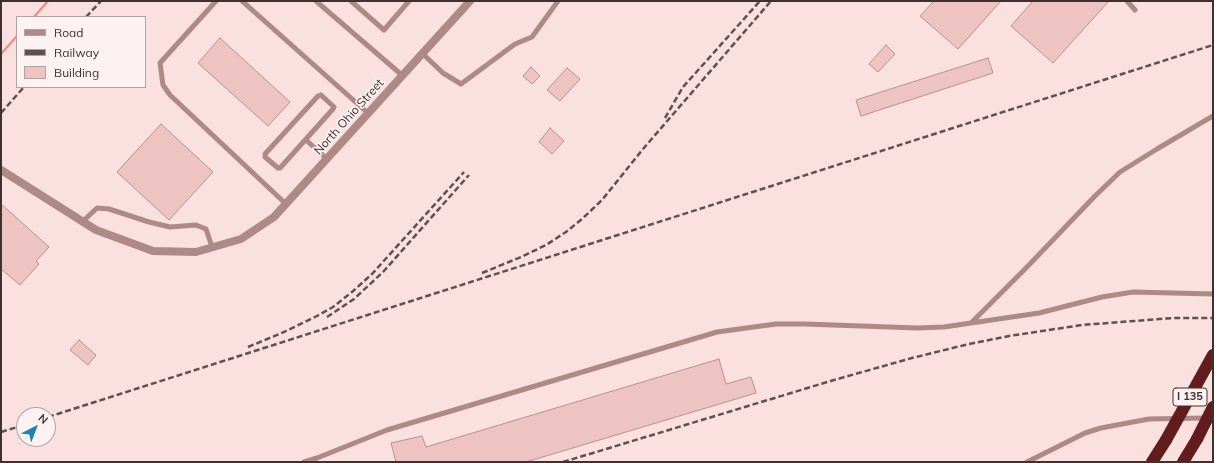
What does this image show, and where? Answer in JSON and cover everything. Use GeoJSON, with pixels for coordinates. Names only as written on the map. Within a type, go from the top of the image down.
{"type":"FeatureCollection","features":[{"type":"Feature","properties":{"kind":"highway","name":"I 135"},"geometry":{"type":"LineString","coordinates":[[1152,462],[1166,440],[1213,355]]}},
{"type":"Feature","properties":{"kind":"highway","name":"I 135"},"geometry":{"type":"LineString","coordinates":[[1183,462],[1197,439],[1213,407]]}},
{"type":"Feature","properties":{"kind":"highway"},"geometry":{"type":"LineString","coordinates":[[1197,439],[1213,414]]}},
{"type":"Feature","properties":{"kind":"street","name":"North Ohio Street"},"geometry":{"type":"LineString","coordinates":[[1,170],[96,230],[153,251],[196,252],[238,240],[274,217],[470,1]]}},
{"type":"Feature","properties":{"kind":"lane"},"geometry":{"type":"LineString","coordinates":[[216,1],[160,63],[163,85],[170,95],[286,204]]}},
{"type":"Feature","properties":{"kind":"lane"},"geometry":{"type":"LineString","coordinates":[[242,1],[369,114]]}},
{"type":"Feature","properties":{"kind":"lane"},"geometry":{"type":"LineString","coordinates":[[316,1],[403,76]]}},
{"type":"Feature","properties":{"kind":"lane"},"geometry":{"type":"LineString","coordinates":[[351,1],[384,30],[409,1]]}},
{"type":"Feature","properties":{"kind":"lane"},"geometry":{"type":"LineString","coordinates":[[422,54],[443,73],[461,84],[515,44],[532,37],[558,1]]}},
{"type":"Feature","properties":{"kind":"lane"},"geometry":{"type":"LineString","coordinates":[[1127,1],[1136,10]]}},
{"type":"Feature","properties":{"kind":"lane"},"geometry":{"type":"LineString","coordinates":[[321,95],[334,107],[306,140],[280,168],[278,168],[265,156],[265,154],[318,96],[321,95]]}},
{"type":"Feature","properties":{"kind":"lane"},"geometry":{"type":"LineString","coordinates":[[972,322],[1120,172],[1213,116]]}},
{"type":"Feature","properties":{"kind":"lane"},"geometry":{"type":"LineString","coordinates":[[306,140],[327,159]]}},
{"type":"Feature","properties":{"kind":"lane"},"geometry":{"type":"LineString","coordinates":[[82,222],[97,208],[109,209],[170,227],[196,225],[206,229],[212,247]]}},
{"type":"Feature","properties":{"kind":"lane"},"geometry":{"type":"LineString","coordinates":[[304,462],[387,430],[718,332],[776,324],[917,328],[944,327],[1039,313],[1102,297],[1133,292],[1213,294]]}},
{"type":"Feature","properties":{"kind":"lane"},"geometry":{"type":"LineString","coordinates":[[1027,462],[1085,433],[1101,428],[1148,419],[1213,418]]}},
{"type":"Feature","properties":{"kind":"building"},"geometry":{"type":"Polygon","coordinates":[[[934,1],[1001,1],[958,49],[920,16],[934,1]]]}},
{"type":"Feature","properties":{"kind":"building"},"geometry":{"type":"Polygon","coordinates":[[[1033,1],[1109,1],[1053,63],[1011,26],[1033,1]]]}},
{"type":"Feature","properties":{"kind":"building"},"geometry":{"type":"Polygon","coordinates":[[[220,38],[290,102],[268,126],[198,63],[220,38]]]}},
{"type":"Feature","properties":{"kind":"building"},"geometry":{"type":"Polygon","coordinates":[[[886,45],[895,54],[878,72],[869,64],[886,45]]]}},
{"type":"Feature","properties":{"kind":"building"},"geometry":{"type":"Polygon","coordinates":[[[988,58],[993,73],[861,116],[856,100],[988,58]]]}},
{"type":"Feature","properties":{"kind":"building"},"geometry":{"type":"Polygon","coordinates":[[[531,67],[540,76],[532,84],[523,76],[531,67]]]}},
{"type":"Feature","properties":{"kind":"building"},"geometry":{"type":"Polygon","coordinates":[[[567,68],[580,79],[560,101],[547,90],[567,68]]]}},
{"type":"Feature","properties":{"kind":"building"},"geometry":{"type":"Polygon","coordinates":[[[161,124],[213,172],[169,220],[117,172],[161,124]]]}},
{"type":"Feature","properties":{"kind":"building"},"geometry":{"type":"Polygon","coordinates":[[[550,128],[564,141],[552,154],[539,142],[550,128]]]}},
{"type":"Feature","properties":{"kind":"building"},"geometry":{"type":"Polygon","coordinates":[[[1,204],[49,247],[36,261],[39,264],[20,285],[1,269],[1,204]]]}},
{"type":"Feature","properties":{"kind":"building"},"geometry":{"type":"Polygon","coordinates":[[[79,340],[96,355],[88,365],[70,350],[79,340]]]}},
{"type":"Feature","properties":{"kind":"building"},"geometry":{"type":"Polygon","coordinates":[[[719,359],[726,384],[751,377],[756,393],[526,462],[396,462],[391,443],[422,436],[426,447],[719,359]]]}},
{"type":"Feature","properties":{"kind":"waterway"},"geometry":{"type":"LineString","coordinates":[[35,16],[48,1]]}},
{"type":"Feature","properties":{"kind":"waterway"},"geometry":{"type":"LineString","coordinates":[[1,54],[16,37]]}},
{"type":"Feature","properties":{"kind":"railway"},"geometry":{"type":"LineString","coordinates":[[87,16],[101,1]]}},
{"type":"Feature","properties":{"kind":"railway"},"geometry":{"type":"LineString","coordinates":[[665,118],[683,87],[760,1]]}},
{"type":"Feature","properties":{"kind":"railway"},"geometry":{"type":"LineString","coordinates":[[482,273],[546,245],[582,219],[602,200],[643,149],[771,1]]}},
{"type":"Feature","properties":{"kind":"railway"},"geometry":{"type":"LineString","coordinates":[[56,414],[1213,45]]}},
{"type":"Feature","properties":{"kind":"railway"},"geometry":{"type":"LineString","coordinates":[[1,113],[23,88]]}},
{"type":"Feature","properties":{"kind":"railway"},"geometry":{"type":"LineString","coordinates":[[248,347],[317,316],[333,307],[352,292],[372,274],[464,172]]}},
{"type":"Feature","properties":{"kind":"railway"},"geometry":{"type":"LineString","coordinates":[[327,317],[354,299],[383,272],[469,175]]}},
{"type":"Feature","properties":{"kind":"railway"},"geometry":{"type":"LineString","coordinates":[[563,462],[834,380],[969,344],[1009,336],[1082,325],[1173,318],[1213,318]]}},
{"type":"Feature","properties":{"kind":"railway"},"geometry":{"type":"LineString","coordinates":[[1,432],[16,427]]}}]}
